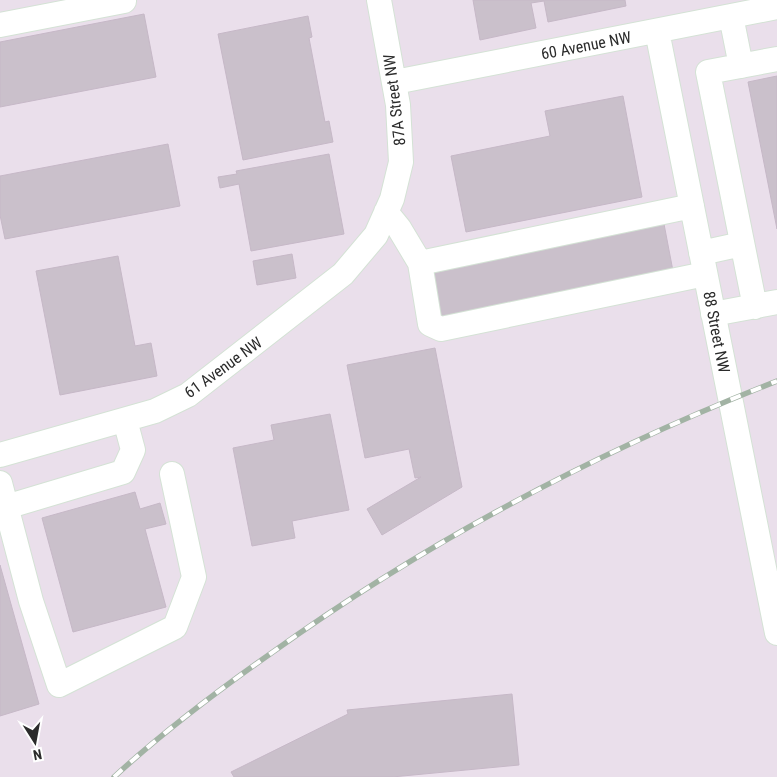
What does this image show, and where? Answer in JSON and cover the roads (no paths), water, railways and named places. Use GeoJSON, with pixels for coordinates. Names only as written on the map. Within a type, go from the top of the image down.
{"type":"FeatureCollection","features":[{"type":"Feature","properties":{"kind":"street"},"geometry":{"type":"LineString","coordinates":[[0,25],[124,0]]}},
{"type":"Feature","properties":{"kind":"street","name":"87A Street NW"},"geometry":{"type":"LineString","coordinates":[[379,0],[395,82],[401,162],[389,206]]}},
{"type":"Feature","properties":{"kind":"street","name":"60 Avenue NW"},"geometry":{"type":"LineString","coordinates":[[395,82],[777,7]]}},
{"type":"Feature","properties":{"kind":"street"},"geometry":{"type":"LineString","coordinates":[[731,16],[741,66]]}},
{"type":"Feature","properties":{"kind":"street","name":"88 Street NW"},"geometry":{"type":"LineString","coordinates":[[657,31],[777,633]]}},
{"type":"Feature","properties":{"kind":"street"},"geometry":{"type":"LineString","coordinates":[[714,314],[766,304],[742,244],[708,72],[777,59]]}},
{"type":"Feature","properties":{"kind":"street"},"geometry":{"type":"LineString","coordinates":[[389,206],[420,263],[430,324],[441,330],[703,263],[742,244]]}},
{"type":"Feature","properties":{"kind":"street","name":"61 Avenue NW"},"geometry":{"type":"LineString","coordinates":[[0,455],[156,411],[188,395],[310,302],[343,274],[376,235],[389,206]]}},
{"type":"Feature","properties":{"kind":"street"},"geometry":{"type":"LineString","coordinates":[[420,263],[692,206]]}},
{"type":"Feature","properties":{"kind":"street"},"geometry":{"type":"LineString","coordinates":[[6,506],[123,472],[133,450],[125,420]]}},
{"type":"Feature","properties":{"kind":"street"},"geometry":{"type":"LineString","coordinates":[[0,483],[31,601],[59,685],[175,627],[194,577],[172,474]]}},
{"type":"Feature","properties":{"kind":"railway"},"geometry":{"type":"LineString","coordinates":[[114,777],[171,728],[250,668],[329,613],[390,574],[452,537],[579,469],[644,437],[777,381]]}}]}
